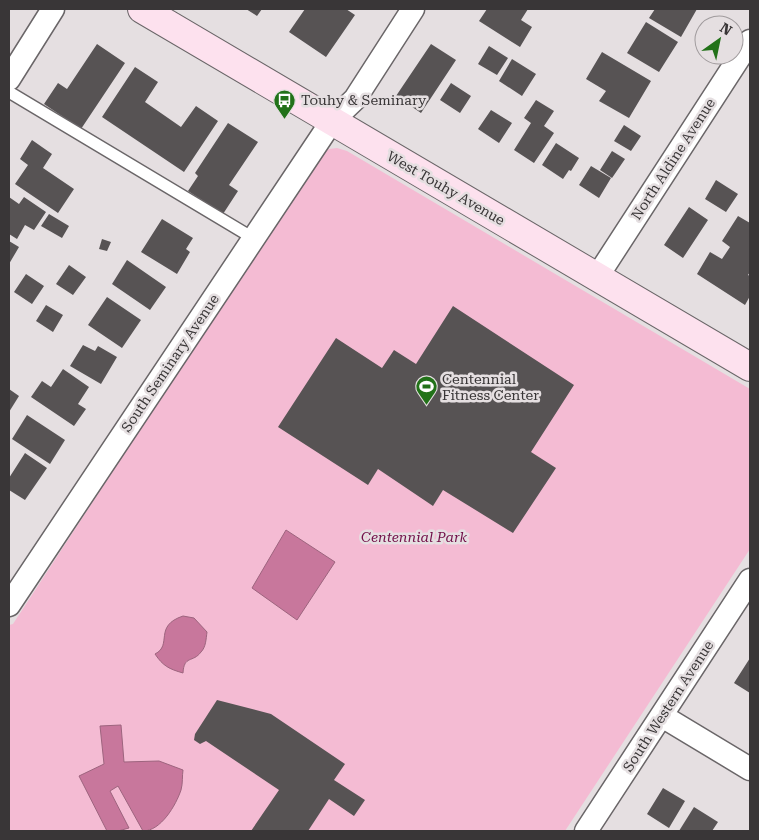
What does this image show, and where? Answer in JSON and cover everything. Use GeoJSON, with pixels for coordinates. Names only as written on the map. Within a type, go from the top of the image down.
{"type":"FeatureCollection","features":[{"type":"Feature","properties":{"kind":"main road","name":"West Touhy Avenue"},"geometry":{"type":"LineString","coordinates":[[142,9],[750,367]]}},
{"type":"Feature","properties":{"kind":"street"},"geometry":{"type":"LineString","coordinates":[[9,79],[53,9]]}},
{"type":"Feature","properties":{"kind":"street","name":"South Seminary Avenue"},"geometry":{"type":"LineString","coordinates":[[9,604],[332,121],[355,99],[413,9]]}},
{"type":"Feature","properties":{"kind":"street","name":"North Aldine Avenue"},"geometry":{"type":"LineString","coordinates":[[597,277],[750,41]]}},
{"type":"Feature","properties":{"kind":"street","name":"South Western Avenue"},"geometry":{"type":"LineString","coordinates":[[586,831],[750,580]]}},
{"type":"Feature","properties":{"kind":"street"},"geometry":{"type":"LineString","coordinates":[[662,716],[750,770]]}},
{"type":"Feature","properties":{"kind":"lane"},"geometry":{"type":"LineString","coordinates":[[9,92],[253,238]]}},
{"type":"Feature","properties":{"kind":"green space","name":"Centennial Park"},"geometry":{"type":"Polygon","coordinates":[[[337,148],[347,151],[750,389],[750,549],[565,831],[9,831],[9,625],[13,624],[321,152],[337,148]]]}},
{"type":"Feature","properties":{"kind":"shaded area"},"geometry":{"type":"Polygon","coordinates":[[[286,530],[335,562],[297,620],[252,588],[286,530]]]}},
{"type":"Feature","properties":{"kind":"shaded area"},"geometry":{"type":"Polygon","coordinates":[[[183,616],[194,618],[207,632],[203,650],[187,661],[183,673],[167,666],[155,654],[163,646],[168,625],[183,616]]]}},
{"type":"Feature","properties":{"kind":"shaded area"},"geometry":{"type":"Polygon","coordinates":[[[121,725],[124,762],[159,761],[183,770],[182,787],[179,796],[162,822],[150,830],[143,831],[118,786],[110,791],[129,828],[107,831],[79,776],[104,764],[100,726],[121,725]]]}},
{"type":"Feature","properties":{"kind":"building"},"geometry":{"type":"Polygon","coordinates":[[[246,9],[262,9],[257,16],[246,9]]]}},
{"type":"Feature","properties":{"kind":"building"},"geometry":{"type":"Polygon","coordinates":[[[305,9],[346,9],[355,15],[326,57],[289,32],[305,9]]]}},
{"type":"Feature","properties":{"kind":"building"},"geometry":{"type":"Polygon","coordinates":[[[487,9],[528,9],[521,20],[532,27],[520,47],[479,21],[487,9]]]}},
{"type":"Feature","properties":{"kind":"building"},"geometry":{"type":"Polygon","coordinates":[[[655,9],[697,9],[681,37],[649,18],[655,9]]]}},
{"type":"Feature","properties":{"kind":"building"},"geometry":{"type":"Polygon","coordinates":[[[646,22],[678,42],[659,72],[627,53],[646,22]]]}},
{"type":"Feature","properties":{"kind":"building"},"geometry":{"type":"Polygon","coordinates":[[[97,44],[125,63],[81,129],[44,104],[58,83],[67,89],[97,44]]]}},
{"type":"Feature","properties":{"kind":"building"},"geometry":{"type":"Polygon","coordinates":[[[431,44],[456,60],[421,113],[396,96],[431,44]]]}},
{"type":"Feature","properties":{"kind":"building"},"geometry":{"type":"Polygon","coordinates":[[[489,46],[508,58],[497,75],[478,64],[489,46]]]}},
{"type":"Feature","properties":{"kind":"building"},"geometry":{"type":"Polygon","coordinates":[[[602,52],[651,81],[629,118],[599,101],[606,91],[586,79],[602,52]]]}},
{"type":"Feature","properties":{"kind":"building"},"geometry":{"type":"Polygon","coordinates":[[[512,59],[536,74],[522,96],[499,81],[512,59]]]}},
{"type":"Feature","properties":{"kind":"building"},"geometry":{"type":"Polygon","coordinates":[[[135,67],[158,82],[145,102],[181,127],[196,106],[218,121],[184,172],[102,117],[135,67]]]}},
{"type":"Feature","properties":{"kind":"building"},"geometry":{"type":"Polygon","coordinates":[[[451,83],[471,96],[460,113],[440,100],[451,83]]]}},
{"type":"Feature","properties":{"kind":"building"},"geometry":{"type":"Polygon","coordinates":[[[536,100],[554,111],[544,126],[554,133],[534,163],[514,150],[531,123],[524,118],[536,100]]]}},
{"type":"Feature","properties":{"kind":"building"},"geometry":{"type":"Polygon","coordinates":[[[491,110],[512,123],[499,143],[478,129],[491,110]]]}},
{"type":"Feature","properties":{"kind":"building"},"geometry":{"type":"Polygon","coordinates":[[[228,123],[258,142],[229,185],[238,191],[223,214],[188,191],[198,176],[195,173],[228,123]]]}},
{"type":"Feature","properties":{"kind":"building"},"geometry":{"type":"Polygon","coordinates":[[[624,125],[641,136],[631,151],[614,141],[624,125]]]}},
{"type":"Feature","properties":{"kind":"building"},"geometry":{"type":"Polygon","coordinates":[[[32,140],[52,154],[43,168],[74,189],[58,213],[15,184],[28,165],[20,159],[32,140]]]}},
{"type":"Feature","properties":{"kind":"building"},"geometry":{"type":"Polygon","coordinates":[[[556,143],[579,158],[571,171],[569,170],[563,179],[542,165],[556,143]]]}},
{"type":"Feature","properties":{"kind":"building"},"geometry":{"type":"Polygon","coordinates":[[[612,151],[625,159],[612,178],[600,170],[612,151]]]}},
{"type":"Feature","properties":{"kind":"building"},"geometry":{"type":"Polygon","coordinates":[[[591,166],[611,178],[599,198],[579,185],[591,166]]]}},
{"type":"Feature","properties":{"kind":"building"},"geometry":{"type":"Polygon","coordinates":[[[716,180],[738,194],[726,212],[705,199],[716,180]]]}},
{"type":"Feature","properties":{"kind":"building"},"geometry":{"type":"Polygon","coordinates":[[[9,197],[19,204],[24,197],[46,212],[34,230],[25,225],[17,239],[9,234],[9,197]]]}},
{"type":"Feature","properties":{"kind":"building"},"geometry":{"type":"Polygon","coordinates":[[[689,207],[708,220],[683,258],[664,245],[689,207]]]}},
{"type":"Feature","properties":{"kind":"building"},"geometry":{"type":"Polygon","coordinates":[[[49,214],[69,226],[62,238],[41,226],[49,214]]]}},
{"type":"Feature","properties":{"kind":"building"},"geometry":{"type":"Polygon","coordinates":[[[738,216],[750,223],[750,272],[748,275],[750,276],[750,296],[745,305],[697,274],[710,252],[722,259],[730,247],[722,241],[738,216]]]}},
{"type":"Feature","properties":{"kind":"building"},"geometry":{"type":"Polygon","coordinates":[[[162,219],[193,238],[186,249],[190,252],[177,274],[141,252],[162,219]]]}},
{"type":"Feature","properties":{"kind":"building"},"geometry":{"type":"Polygon","coordinates":[[[102,239],[111,242],[107,251],[99,249],[102,239]]]}},
{"type":"Feature","properties":{"kind":"building"},"geometry":{"type":"Polygon","coordinates":[[[9,241],[19,247],[9,264],[9,241]]]}},
{"type":"Feature","properties":{"kind":"building"},"geometry":{"type":"Polygon","coordinates":[[[127,260],[166,287],[150,310],[112,284],[127,260]]]}},
{"type":"Feature","properties":{"kind":"building"},"geometry":{"type":"Polygon","coordinates":[[[69,265],[86,277],[73,295],[56,284],[69,265]]]}},
{"type":"Feature","properties":{"kind":"building"},"geometry":{"type":"Polygon","coordinates":[[[26,274],[44,286],[32,304],[14,292],[26,274]]]}},
{"type":"Feature","properties":{"kind":"building"},"geometry":{"type":"Polygon","coordinates":[[[107,297],[141,320],[122,348],[88,325],[107,297]]]}},
{"type":"Feature","properties":{"kind":"building"},"geometry":{"type":"Polygon","coordinates":[[[46,305],[63,315],[53,332],[36,321],[46,305]]]}},
{"type":"Feature","properties":{"kind":"building","name":"Centennial Fitness Center"},"geometry":{"type":"Polygon","coordinates":[[[453,306],[574,385],[531,452],[556,468],[513,533],[443,490],[433,506],[378,469],[368,485],[278,427],[336,338],[382,368],[394,350],[416,364],[453,306]]]}},
{"type":"Feature","properties":{"kind":"building"},"geometry":{"type":"Polygon","coordinates":[[[83,345],[95,351],[98,346],[117,357],[101,384],[70,366],[83,345]]]}},
{"type":"Feature","properties":{"kind":"building"},"geometry":{"type":"Polygon","coordinates":[[[63,369],[89,387],[78,404],[86,409],[74,426],[31,397],[42,381],[51,387],[63,369]]]}},
{"type":"Feature","properties":{"kind":"building"},"geometry":{"type":"Polygon","coordinates":[[[9,389],[19,396],[9,412],[9,389]]]}},
{"type":"Feature","properties":{"kind":"building"},"geometry":{"type":"Polygon","coordinates":[[[27,415],[65,440],[50,464],[12,439],[27,415]]]}},
{"type":"Feature","properties":{"kind":"building"},"geometry":{"type":"Polygon","coordinates":[[[25,453],[47,468],[25,500],[9,490],[9,478],[25,453]]]}},
{"type":"Feature","properties":{"kind":"building"},"geometry":{"type":"Polygon","coordinates":[[[750,658],[750,693],[734,683],[750,658]]]}},
{"type":"Feature","properties":{"kind":"building"},"geometry":{"type":"Polygon","coordinates":[[[217,700],[271,714],[345,764],[334,780],[365,800],[354,816],[329,799],[308,831],[251,831],[279,790],[206,741],[200,744],[194,740],[195,734],[217,700]]]}},
{"type":"Feature","properties":{"kind":"building"},"geometry":{"type":"Polygon","coordinates":[[[663,788],[685,801],[669,828],[647,814],[663,788]]]}},
{"type":"Feature","properties":{"kind":"building"},"geometry":{"type":"Polygon","coordinates":[[[694,807],[718,822],[712,831],[679,831],[694,807]]]}},
{"type":"Feature","properties":{"kind":"place","name":"Touhy & Seminary"},"geometry":{"type":"Point","coordinates":[285,119]}},
{"type":"Feature","properties":{"kind":"place","name":"Centennial Fitness Center"},"geometry":{"type":"Point","coordinates":[426,406]}}]}
